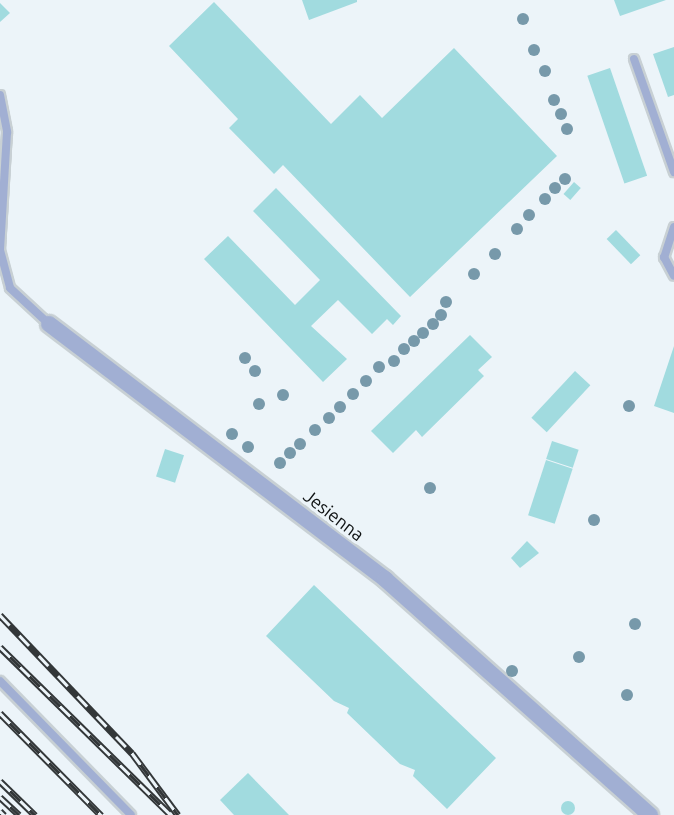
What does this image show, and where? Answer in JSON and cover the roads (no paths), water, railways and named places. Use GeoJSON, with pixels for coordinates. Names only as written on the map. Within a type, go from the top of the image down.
{"type":"FeatureCollection","features":[{"type":"Feature","properties":{"kind":"street","name":"Jesienna"},"geometry":{"type":"LineString","coordinates":[[49,324],[385,579],[650,815]]}},
{"type":"Feature","properties":{"kind":"lane"},"geometry":{"type":"LineString","coordinates":[[634,59],[674,172]]}},
{"type":"Feature","properties":{"kind":"lane","name":"Jesienna"},"geometry":{"type":"LineString","coordinates":[[0,94],[7,132],[0,250],[10,288],[49,324]]}},
{"type":"Feature","properties":{"kind":"lane"},"geometry":{"type":"LineString","coordinates":[[674,227],[664,258],[674,276]]}},
{"type":"Feature","properties":{"kind":"lane"},"geometry":{"type":"LineString","coordinates":[[0,681],[131,815]]}},
{"type":"Feature","properties":{"kind":"railway"},"geometry":{"type":"LineString","coordinates":[[0,615],[132,753],[178,815]]}},
{"type":"Feature","properties":{"kind":"railway"},"geometry":{"type":"LineString","coordinates":[[0,647],[169,813]]}},
{"type":"Feature","properties":{"kind":"railway"},"geometry":{"type":"LineString","coordinates":[[0,713],[101,815]]}},
{"type":"Feature","properties":{"kind":"railway"},"geometry":{"type":"LineString","coordinates":[[0,781],[35,815]]}},
{"type":"Feature","properties":{"kind":"railway"},"geometry":{"type":"LineString","coordinates":[[0,797],[19,815]]}},
{"type":"Feature","properties":{"kind":"railway"},"geometry":{"type":"LineString","coordinates":[[0,811],[4,815]]}}]}
